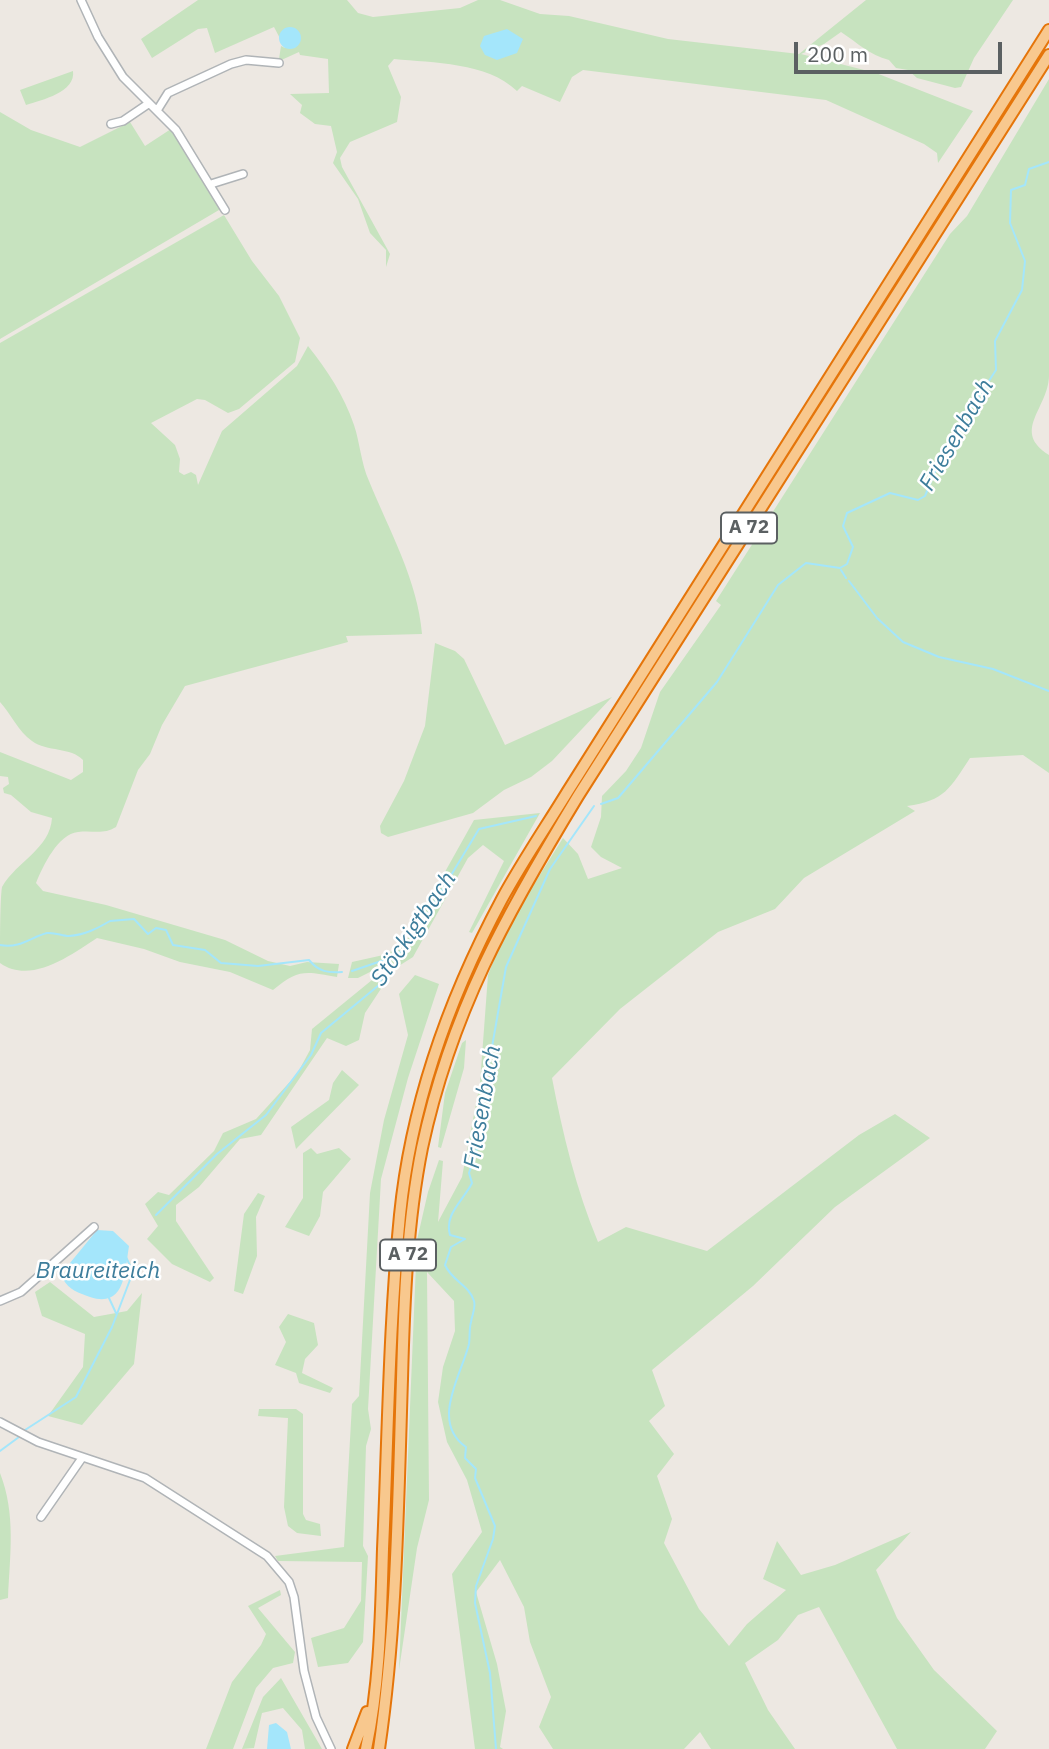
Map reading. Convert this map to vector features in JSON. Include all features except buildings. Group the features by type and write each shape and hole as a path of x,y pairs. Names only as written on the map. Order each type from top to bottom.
{"highway":[{"name":"A 72","path":"366,1749 380,1626 393,1308 400,1214 412,1145 444,1031 480,941 503,897 573,794 1049,30"},
{"name":"A 72","path":"586,773 1049,55"},
{"name":"A 72","path":"379,1749 392,1631 403,1328 411,1213 422,1148 436,1092 477,978 513,902 573,794"},
{"path":"353,1749 374,1692"}],"street":[{"path":"81,0 108,57 148,104 158,109 176,130 225,210"},
{"path":"158,109 169,93 231,64 246,60 279,63"},
{"path":"111,124 123,121 148,104"},
{"path":"211,184 243,174"},
{"path":"0,1301 21,1292 94,1227"},
{"path":"0,1422 38,1442 145,1478 242,1537 280,1569 294,1597 304,1671 316,1717 331,1749"},
{"path":"41,1517 82,1458"}],"green space":[{"path":"198,0 347,0 358,13 373,17 460,8 478,0 500,0 540,14 569,16 668,39 799,54 866,0 1013,0 974,58 961,87 955,88 917,78 908,70 896,68 889,60 870,52 841,32 824,44 801,54 876,73 973,111 938,163 937,153 924,144 826,100 583,70 572,77 560,102 522,86 517,91 505,81 475,69 394,59 388,66 401,97 397,122 350,142 340,158 342,167 390,254 386,267 386,250 370,233 358,199 333,163 337,152 331,126 315,124 300,113 302,105 290,94 329,93 328,59 300,55 299,52 277,62 257,59 279,59 281,46 285,48 274,27 215,53 207,28 198,29 152,58 141,39"},
{"path":"73,71 64,90 26,105 20,90"},
{"path":"1049,79 1049,376 1032,428 1038,446 1049,455 1049,773 1023,755 970,758 951,785 938,797 907,806 915,811 804,878 775,909 718,932 620,1009 552,1078 571,1162 598,1242 626,1227 707,1251 859,1135 895,1114 930,1138 835,1207 753,1286 652,1370 665,1406 649,1421 674,1454 657,1476 672,1519 664,1543 699,1609 729,1646 747,1624 786,1590 763,1579 777,1541 801,1575 835,1565 911,1532 876,1570 897,1618 934,1670 997,1731 985,1749 897,1749 819,1607 798,1615 778,1640 745,1663 768,1710 795,1749 711,1749 700,1732 684,1749 553,1749 539,1727 551,1697 530,1642 524,1607 500,1560 476,1592 497,1664 506,1711 500,1747 503,1749 475,1749 452,1574 482,1532 467,1480 447,1442 438,1402 443,1367 455,1331 454,1301 427,1272 429,1500 417,1548 399,1670 417,1240 428,1192 439,1160 443,1161 438,1222 462,1177 480,1083 488,975 506,929 563,838 578,854 588,879 622,868 601,857 591,847 601,817 602,796 626,771 641,748 660,692 721,605 716,601 950,234 967,216"},
{"path":"0,112 31,130 80,147 130,122 145,146 171,129 219,210 0,339"},
{"path":"224,215 252,261 279,296 300,338 295,362 239,409 228,413 205,400 197,399 151,423 175,445 180,459 179,472 196,475 198,485 222,431 297,366 308,346 334,383 350,414 366,474 409,575 422,634 346,636 348,642 185,686 162,725 150,754 138,770 116,827 102,832 78,832 64,838 52,852 36,883 43,891 106,905 225,940 268,961 290,966 307,962 339,964 337,977 302,973 289,978 273,990 230,972 180,962 144,949 97,938 50,965 25,971 12,969 0,963 2,887 39,847 50,829 52,818 31,812 11,795 4,793 3,788 9,784 8,777 0,776 0,752 71,780 83,772 83,760 72,753 32,741 0,702 0,343"},
{"path":"435,643 455,651 464,659 505,745 612,697 552,761 531,777 504,790 473,813 388,837 381,833 380,826 404,781 425,726"},
{"path":"540,813 472,933 469,932 504,861 483,845 468,858 413,957 394,969 365,1013 359,1040 346,1046 327,1038 261,1135 240,1139 199,1187 176,1205 176,1221 214,1278 210,1282 172,1264 147,1239 158,1226 145,1204 158,1192 169,1195 214,1151 223,1133 256,1119 297,1074 310,1050 312,1029 383,971 384,965 358,978 348,978 352,962 388,954 408,938 474,820"},
{"path":"415,975 439,984 408,1078 381,1179 368,1409 371,1429 366,1446 363,1546 368,1556 363,1642 348,1663 318,1667 311,1638 344,1628 361,1601 362,1562 278,1561 275,1556 344,1547 352,1404 359,1396 370,1193 384,1120 408,1035 399,994"},
{"path":"466,1040 464,1068 441,1148 438,1147 445,1093 462,1043"},
{"path":"342,1070 359,1085 296,1149 291,1127 329,1100 333,1083"},
{"path":"311,1148 317,1154 339,1148 351,1159 323,1192 320,1216 309,1236 285,1227 303,1198 303,1153"},
{"path":"258,1193 265,1196 256,1217 257,1256 243,1294 234,1291 244,1214"},
{"path":"50,1282 94,1317 127,1311 142,1293 134,1364 82,1425 48,1416 83,1367 85,1334 42,1316 35,1292"},
{"path":"288,1314 314,1323 318,1345 305,1359 302,1373 333,1388 330,1393 299,1383 296,1373 275,1365 286,1342 279,1327"},
{"path":"259,1409 296,1409 303,1414 303,1514 306,1520 320,1524 321,1536 297,1533 288,1526 284,1507 288,1418 258,1416"},
{"path":"0,1473 8,1504 11,1534 8,1598 0,1600"},
{"path":"280,1590 281,1595 258,1608 295,1652 293,1663 273,1668 256,1688 233,1749 206,1749 232,1682 261,1645 266,1634 248,1606"},
{"path":"281,1678 322,1749 305,1749 302,1730 283,1708 262,1713 254,1748 242,1749 263,1697"}],"water":[{"path":"290,27 298,30 301,38 298,46 290,49 282,46 279,38 282,30"},
{"path":"507,29 523,39 517,53 497,60 485,55 480,46 484,36"},
{"name":"Braureiteich","path":"97,1230 113,1231 129,1246 122,1285 111,1297 102,1299 75,1291 63,1279 70,1263"},
{"path":"276,1723 287,1732 291,1749 267,1749 269,1725"}],"waterway":[{"name":"Friesenbach","path":"601,804 618,798 717,682 778,585 806,563 840,568 847,564 853,547 843,526 847,513 890,493 918,500 925,496 944,450 996,370 995,341 1022,290 1025,261 1010,223 1011,190 1025,185 1029,169 1049,162"},
{"path":"841,570 846,578"},
{"path":"849,581 877,618 903,642 939,657 993,669 1049,691"},
{"name":"Friesenbach","path":"496,1749 490,1673 475,1603 476,1586 495,1526 475,1478 476,1469 465,1458 466,1447 455,1437 450,1425 449,1412 455,1384 469,1344 475,1306 469,1291 445,1265 451,1247 465,1239 450,1235 449,1227 452,1214 472,1183 469,1173 480,1139 485,1087 506,967 550,869 594,806"},
{"name":"Stöckigtbach","path":"156,1215 217,1154 266,1115 311,1055 321,1033 379,985 391,958 403,950 419,928 479,829 536,816"},
{"path":"0,945 19,944 47,933 75,935 91,931 110,921 134,919 148,934 156,928 166,930 173,945 205,950 221,963 258,966 309,960 324,971 342,972"},
{"path":"352,971 390,958"},
{"name":"Stöckigtbach","path":"25,1430 76,1397 112,1327 133,1272 126,1257"},
{"path":"109,1298 116,1313"},
{"name":"Stöckigtbach","path":"0,1451 19,1437"}]}
